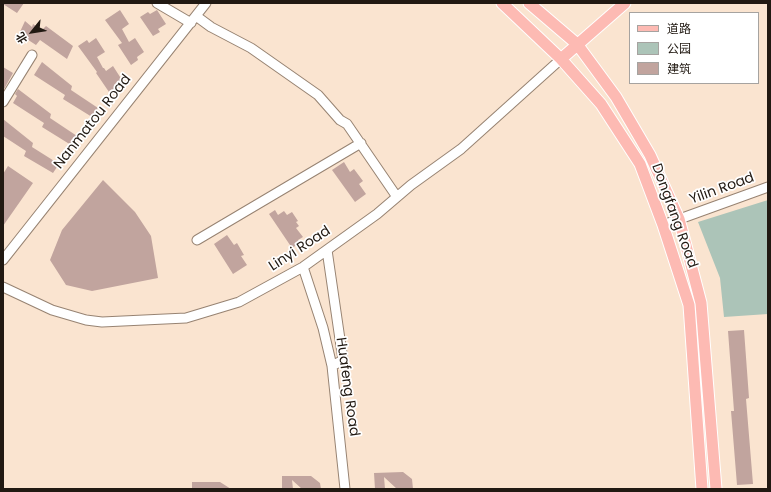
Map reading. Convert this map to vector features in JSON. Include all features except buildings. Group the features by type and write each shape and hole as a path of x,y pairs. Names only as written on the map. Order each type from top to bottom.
{"main road":[{"name":"Dongfang Road","path":"502,3 561,59 601,104 640,164 663,225 689,305 702,489"},
{"name":"Dongfang Road","path":"530,3 577,44 616,97 650,156 679,219 701,303 716,489"},
{"path":"561,59 625,3"}],"street":[{"path":"157,3 211,27 251,48 318,95 340,120 347,124 397,197"},
{"name":"Nanmatou Road","path":"3,260 206,3"},
{"path":"3,102 32,55"},
{"name":"Linyi Road","path":"3,287 52,310 86,320 102,322 186,318 239,302 303,267 377,214 460,149 561,59"},
{"path":"197,240 361,143"},
{"name":"Yilin Road","path":"663,225 768,187"},
{"path":"327,250 344,360 332,366"},
{"name":"Huafeng Road","path":"303,267 323,328 332,366 345,489"}],"green space":[{"path":"768,200 768,314 724,317 720,278 698,222"}]}
